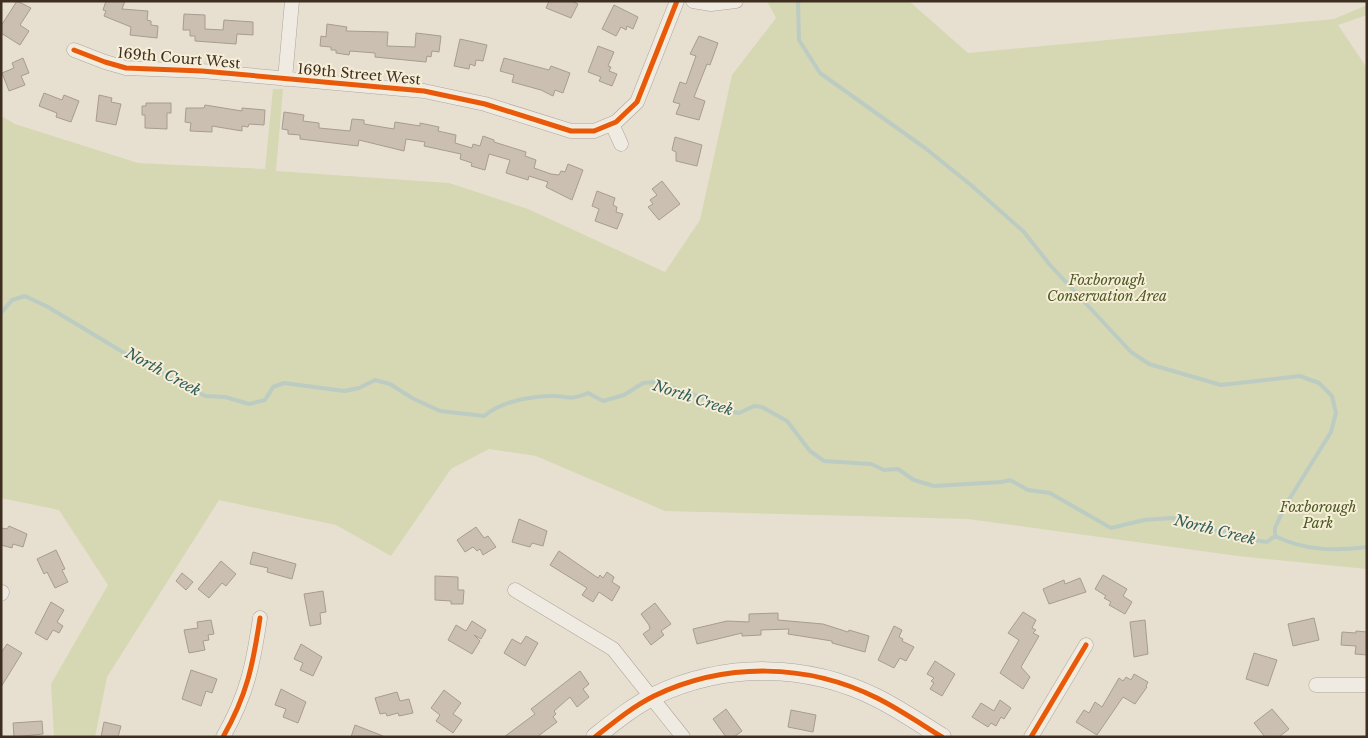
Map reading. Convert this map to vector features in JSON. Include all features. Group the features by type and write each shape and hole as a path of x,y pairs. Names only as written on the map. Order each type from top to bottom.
{"street":[{"path":"285,78 292,1"},
{"name":"169th Street West","path":"285,78 424,91 452,96 571,132 594,132 612,124 629,111 644,89 677,1"},
{"path":"693,1 711,4 736,1"},
{"name":"169th Court West","path":"74,50 126,68 202,70 285,78"},
{"path":"612,124 621,144"},
{"path":"516,590 613,649 683,737"},
{"path":"224,737 247,688 260,618"},
{"path":"1032,737 1086,645"},
{"path":"595,737 622,715 652,697 678,686 738,672 790,671 826,678 877,698 942,737"},
{"path":"1316,685 1367,685"}],"green space":[{"name":"Foxborough Conservation Area","path":"767,1 909,1 968,53 1334,19 1367,5 1367,15 1338,25 1367,68 1367,569 1238,556 968,519 665,511 536,456 489,449 451,469 391,556 336,525 219,500 107,677 95,737 54,737 51,684 108,585 59,510 1,498 1,116 15,124 138,163 265,169 273,89 283,89 276,171 449,183 528,209 665,272 700,220 732,75 776,18"}],"building":[{"path":"17,1 31,8 20,25 29,31 20,45 1,33 1,26"},
{"path":"106,1 125,1 122,9 148,11 147,20 151,21 151,25 158,26 157,38 130,35 131,27 104,16 106,11 103,10"},
{"path":"549,1 571,1 578,4 571,18 546,8"},
{"path":"614,5 638,17 633,29 627,26 626,30 621,27 616,36 602,29"},
{"path":"184,14 205,15 205,29 223,30 224,20 253,22 253,35 237,34 236,44 195,41 195,36 190,36 190,30 183,30"},
{"path":"327,24 347,27 346,31 388,32 387,46 415,47 416,33 441,36 439,52 432,51 431,57 427,56 426,62 375,57 375,53 350,51 349,55 336,53 336,50 331,50 331,47 320,46 321,36 326,37"},
{"path":"699,36 718,43 710,65 707,64 694,97 705,101 699,120 676,114 680,104 673,102 680,82 686,84 696,56 690,54"},
{"path":"460,39 487,45 483,61 476,60 475,66 470,64 469,69 454,66"},
{"path":"598,46 614,52 608,66 611,67 609,71 617,74 612,86 599,81 601,77 588,72"},
{"path":"23,58 29,73 21,76 25,85 9,91 2,73 14,68 12,63"},
{"path":"504,58 549,70 551,66 570,73 563,93 555,90 553,96 541,90 512,82 514,75 500,71"},
{"path":"44,93 62,100 64,95 79,101 71,122 56,117 57,113 39,106"},
{"path":"99,95 112,98 111,102 121,104 116,125 96,121"},
{"path":"146,103 171,103 171,113 167,113 167,129 145,128 145,115 142,115 142,106 146,106"},
{"path":"205,105 242,111 242,108 265,110 264,125 249,124 248,127 242,126 242,131 212,126 212,132 190,131 191,123 185,122 186,108 204,108"},
{"path":"284,112 304,115 303,121 319,123 319,128 350,131 352,119 364,120 364,124 394,129 395,122 420,126 420,123 439,127 438,131 456,135 455,143 472,148 473,144 480,146 483,136 494,140 494,142 526,152 525,156 536,160 534,168 551,174 559,175 561,171 565,172 568,164 583,170 572,200 546,187 548,182 529,176 528,180 506,173 510,160 489,154 485,170 471,166 472,163 460,159 461,154 424,146 425,142 406,139 404,151 359,140 358,146 300,139 300,135 288,134 288,130 282,129"},
{"path":"675,137 702,145 697,166 676,161 676,152 672,150"},
{"path":"662,181 680,204 659,220 648,207 653,204 650,200 657,195 652,189"},
{"path":"597,191 615,198 613,205 617,207 616,212 623,214 617,229 595,221 599,209 592,206"},
{"path":"519,519 547,531 543,546 532,543 530,547 512,542"},
{"path":"9,526 27,534 23,547 13,544 12,548 1,545 1,528 7,529"},
{"path":"476,527 484,538 488,536 496,547 483,555 480,549 477,551 473,547 465,552 457,540"},
{"path":"56,550 65,569 62,570 68,582 55,588 47,572 44,574 37,559"},
{"path":"559,551 598,578 600,575 603,578 607,572 614,577 612,582 620,587 612,601 599,592 593,602 582,595 587,588 550,565"},
{"path":"253,552 296,564 292,579 267,572 268,568 250,564"},
{"path":"221,561 236,574 226,586 222,583 209,598 198,589"},
{"path":"182,573 193,582 186,590 176,581"},
{"path":"1103,575 1127,589 1123,596 1132,602 1125,614 1109,605 1111,602 1104,598 1106,596 1095,589"},
{"path":"435,576 458,577 458,590 464,590 463,604 451,604 451,601 435,600"},
{"path":"1080,578 1086,592 1049,604 1043,589 1064,580 1065,584"},
{"path":"323,591 326,612 320,613 321,624 310,626 304,594"},
{"path":"51,602 64,610 57,622 63,626 59,633 53,630 47,640 35,633"},
{"path":"655,603 671,624 661,631 664,635 651,645 643,634 650,629 649,625 641,614"},
{"path":"1023,612 1036,620 1032,628 1036,630 1033,633 1039,636 1021,667 1030,677 1023,689 1000,673 1019,640 1008,633"},
{"path":"778,613 778,620 823,624 869,636 865,652 832,643 832,641 788,634 789,629 761,630 761,635 742,636 742,633 697,644 693,629 727,621 749,622 749,614"},
{"path":"1314,618 1319,640 1293,646 1288,624"},
{"path":"211,620 214,634 208,635 209,640 203,641 205,650 189,653 184,630 198,628 197,622"},
{"path":"1145,620 1148,654 1134,657 1130,622"},
{"path":"472,621 486,630 481,639 474,635 480,641 472,654 448,640 456,625 466,631"},
{"path":"894,626 902,630 899,637 903,639 902,641 914,647 906,661 900,658 894,668 878,660"},
{"path":"1356,631 1367,632 1367,655 1355,654 1356,646 1341,645 1342,632 1356,633"},
{"path":"526,636 538,643 525,666 504,653 512,639 521,644"},
{"path":"7,644 22,653 1,687 1,653"},
{"path":"301,644 322,657 313,676 300,670 303,663 294,659"},
{"path":"1254,653 1277,660 1268,686 1246,679"},
{"path":"935,661 955,674 942,696 930,689 934,683 931,681 934,678 927,674"},
{"path":"191,670 217,679 212,693 206,691 201,706 182,699"},
{"path":"580,671 589,684 583,689 589,697 577,707 570,697 554,711 556,714 553,717 557,722 537,737 504,737 535,714 531,709"},
{"path":"1134,674 1148,682 1147,687 1135,704 1123,697 1097,735 1076,722 1084,710 1089,713 1095,702 1102,707 1119,678 1123,681 1126,677 1131,680"},
{"path":"281,689 306,702 298,723 283,717 286,709 275,705"},
{"path":"444,690 461,703 453,714 462,720 453,733 436,721 440,715 431,708"},
{"path":"397,692 400,701 409,699 413,713 399,716 398,713 387,716 386,713 380,714 375,698"},
{"path":"1000,700 1011,708 1004,719 1001,717 996,726 991,723 988,727 972,717 981,703 994,711"},
{"path":"726,709 742,731 734,737 726,737 713,719"},
{"path":"1272,709 1289,729 1279,737 1265,737 1254,723"},
{"path":"791,710 816,715 813,732 788,727"},
{"path":"42,721 43,734 14,737 13,723"},
{"path":"104,722 121,726 118,737 101,737"},
{"path":"355,725 383,736 383,737 351,737"}],"waterway":[{"path":"798,1 799,40 820,73 925,148 971,185 1024,232 1050,265 1131,352 1149,364 1221,385 1300,376 1319,383 1332,396 1336,413 1331,432 1285,506 1275,528 1275,536"},
{"name":"North Creek","path":"1,313 12,300 25,296 48,307 131,357 205,396 225,397 249,404 265,400 273,387 284,383 344,391 359,388 375,380 390,384 412,398 440,411 484,416 506,403 532,397 556,396 571,398 588,393 603,401 624,395 643,383 656,382 712,401 729,411 739,413 754,406 762,407 787,421 810,451 824,461 871,464 884,470 898,469 914,480 934,486 1010,480 1028,490 1050,493 1111,528 1144,520 1172,518 1209,530 1233,532 1246,539 1267,542 1275,536"},
{"name":"North Creek","path":"1275,536 1298,545 1320,549 1367,547"}],"cycle path":[{"path":"74,50 126,68 202,71 424,91 485,104 571,131 594,131 616,122 637,102 677,1"},
{"path":"223,737 238,707 248,679 260,618"},
{"path":"1031,737 1086,645"},
{"path":"595,737 638,705 681,685 737,672 766,671 823,678 850,686 885,702 942,737"}],"park label":[{"name":"Foxborough Park","path":"1318,516"}]}
